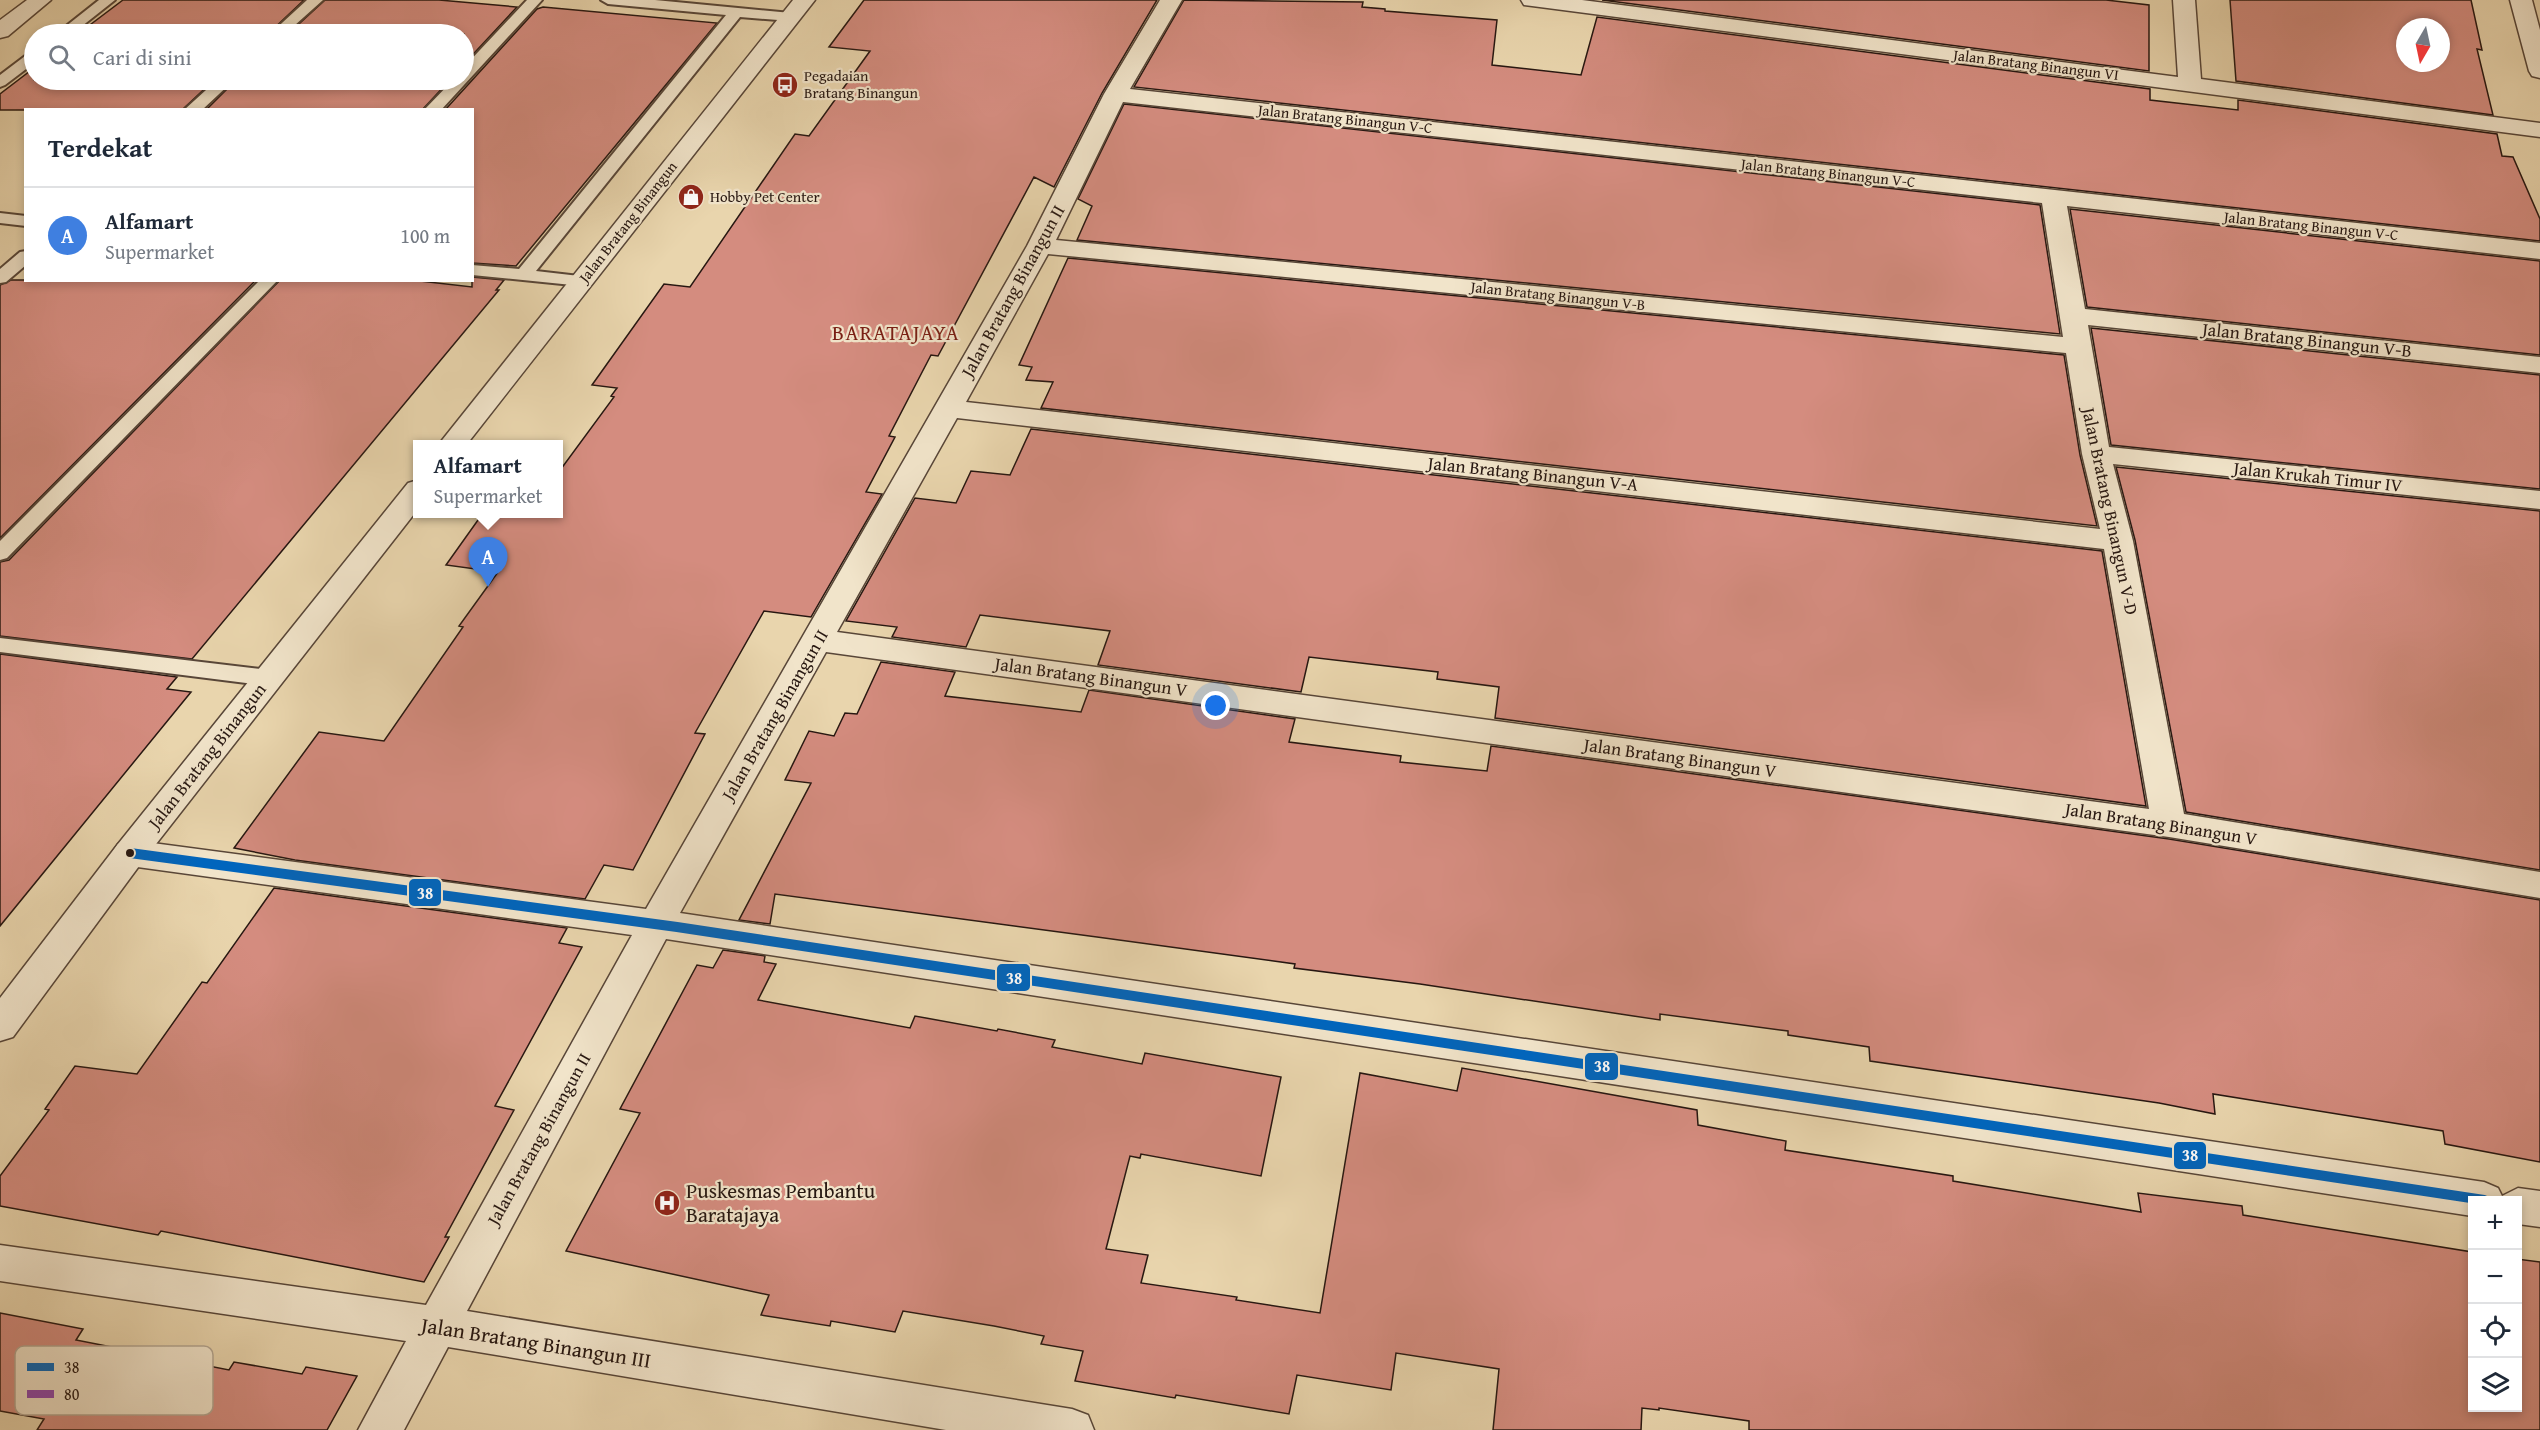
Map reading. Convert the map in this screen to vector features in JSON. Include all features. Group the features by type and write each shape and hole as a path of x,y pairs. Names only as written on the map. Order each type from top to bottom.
{"street":[{"path":"0,31 40,0"},
{"name":"Jalan Bratang Binangun II","path":"380,1430 656,924 1040,246 1115,94 1171,0"},
{"name":"Jalan Bratang Binangun VI","path":"1532,0 2540,130"},
{"path":"2184,0 2190,84"},
{"path":"2521,0 2540,70"},
{"name":"Jalan Bratang Binangun","path":"456,440 798,8"},
{"name":"Jalan Bratang Binangun V-C","path":"1115,94 2540,251"},
{"name":"Jalan Bratang Binangun V-D","path":"2053,197 2096,454 2118,541 2169,824"},
{"name":"Jalan Bratang Binangun V-B","path":"1040,246 2077,346"},
{"name":"Jalan Bratang Binangun V-B","path":"2074,316 2540,365"},
{"name":"Jalan Bratang Binangun V-A","path":"947,408 2118,541"},
{"name":"Jalan Krukah Timur IV","path":"2096,454 2540,500"},
{"name":"Jalan Bratang Binangun","path":"0,1026 130,853 413,494"},
{"name":"Jalan Bratang Binangun V","path":"818,640 2169,824 2540,885"},
{"path":"130,853 656,924 2468,1198"},
{"path":"2522,1207 2540,1209"},
{"name":"Jalan Bratang Binangun III","path":"0,1263 436,1326 1072,1430"}],"lane":[{"path":"76,24 108,0"},
{"path":"288,24 316,0"},
{"path":"474,65 536,0"},
{"path":"608,0 736,12 798,8"},
{"path":"523,276 736,12"},
{"path":"0,82 24,64"},
{"path":"194,108 215,90"},
{"path":"434,108 451,90"},
{"path":"0,218 24,221"},
{"path":"0,278 24,258"},
{"path":"474,270 582,281"},
{"path":"0,553 268,282"},
{"path":"0,645 268,678"}],"building":[{"path":"123,0 304,0 279,24 91,24"},
{"path":"325,0 439,0 517,7 474,53 474,24 299,24"},
{"path":"864,0 1157,0 1102,93 1054,187 1034,177 938,356 931,355 889,436 895,437 866,492 882,494 811,617 764,611 695,733 705,734 633,870 604,865 585,899 295,860 234,848 319,732 384,741 463,627 459,626 498,572 446,565 479,518 563,518 563,466 614,397 611,396 617,388 592,385 664,284 690,287 795,134 809,136 870,51 829,47"},
{"path":"1184,0 1363,2 1362,7 1385,9 1385,11 1497,20 1492,65 1581,75 1597,17 2150,89 2150,100 2238,110 2238,100 2497,134 2502,156 2513,157 2540,219 2540,241 1134,87"},
{"path":"1602,0 2106,0 2149,5 2149,71"},
{"path":"2230,0 2471,0 2482,50 2477,49 2493,115 2236,81"},
{"path":"543,7 717,23 516,266 474,263 474,108 447,108 463,90 474,90 474,78 537,9"},
{"path":"24,76 24,90 203,90 184,108 0,110 0,94"},
{"path":"226,90 441,90 424,108 208,108"},
{"path":"1124,104 2040,205 2060,334 1077,240 1092,206 1078,199"},
{"path":"2070,209 2540,261 2540,355 2087,307"},
{"path":"1068,258 2064,355 2080,455 2097,526 1041,408 1053,382 1026,380 1032,367 1019,365"},
{"path":"474,277 504,280 496,290 499,290 192,659 0,636 0,562 9,560 278,282 428,282 472,287"},
{"path":"11,280 24,280 24,282 254,282 0,538 0,285"},
{"path":"2091,328 2540,375 2540,489 2111,445"},
{"path":"1031,429 2102,551 2146,806 1495,718 1499,687 1437,679 1438,672 1309,657 1301,692 1098,665 1110,631 980,615 966,647 892,637 897,627 846,621 915,498 956,503 971,471 1010,475"},
{"path":"2116,467 2540,511 2540,870 2186,812 2135,540"},
{"path":"0,654 177,677 167,689 191,692 0,926"},
{"path":"881,662 955,672 945,696 1081,712 1089,690 1295,719 1289,742 1401,756 1400,762 1487,771 1491,746 2169,839 2540,900 2540,1162 2445,1144 2443,1131 2213,1094 2215,1114 2159,1103 1870,1061 1869,1047 1788,1035 1788,1031 1660,1014 1660,1020 1420,984 1294,968 1295,964 1097,937 775,894 770,924 739,920 811,783 785,780 809,731 834,736 845,713 857,714"},
{"path":"274,888 567,928 559,943 582,947 495,1106 514,1110 445,1237 449,1237 424,1282 161,1231 158,1235 0,1206 0,1176 49,1110 45,1109 75,1066 137,1074 202,982 207,983"},
{"path":"723,950 765,956 764,962 776,964 758,1000 910,1028 915,1016 997,1031 998,1029 1055,1040 1052,1047 1142,1064 1145,1053 1281,1077 1261,1176 1141,1154 1140,1158 1130,1156 1106,1249 1148,1255 1141,1283 1237,1297 1236,1300 1320,1313 1360,1073 1457,1091 1462,1068 1697,1110 1698,1125 1786,1141 1785,1150 1953,1176 1953,1181 2141,1212 2138,1193 2242,1206 2243,1215 2468,1251 2468,1412 2522,1412 2522,1260 2540,1262 2540,1430 1749,1430 1749,1421 1659,1408 1659,1410 1642,1408 1641,1430 1493,1430 1499,1369 1396,1353 1391,1390 1297,1375 1289,1414 1075,1381 1083,1351 1041,1344 1044,1336 994,1326 903,1311 895,1332 831,1321 830,1326 761,1315 769,1295 566,1251 640,1113 620,1109 697,965 713,968"},
{"path":"0,1313 83,1329 76,1340 107,1346 15,1346 15,1414 0,1411"},
{"path":"234,1362 302,1374 306,1367 357,1376 327,1430 37,1430 44,1419 22,1415 213,1415 213,1367 229,1370"}],"transit line":[{"name":"38","path":"130,853 677,927 2468,1198"}],"place":[{"name":"Pegadaian Bratang Binangun","path":"785,85"},
{"name":"Hobby Pet Center","path":"691,197"},
{"name":"Alfamart","path":"488,587"},
{"name":"Puskesmas Pembantu Baratajaya","path":"667,1203"}],"district":[{"name":"BARATAJAYA","path":"896,333"}]}
